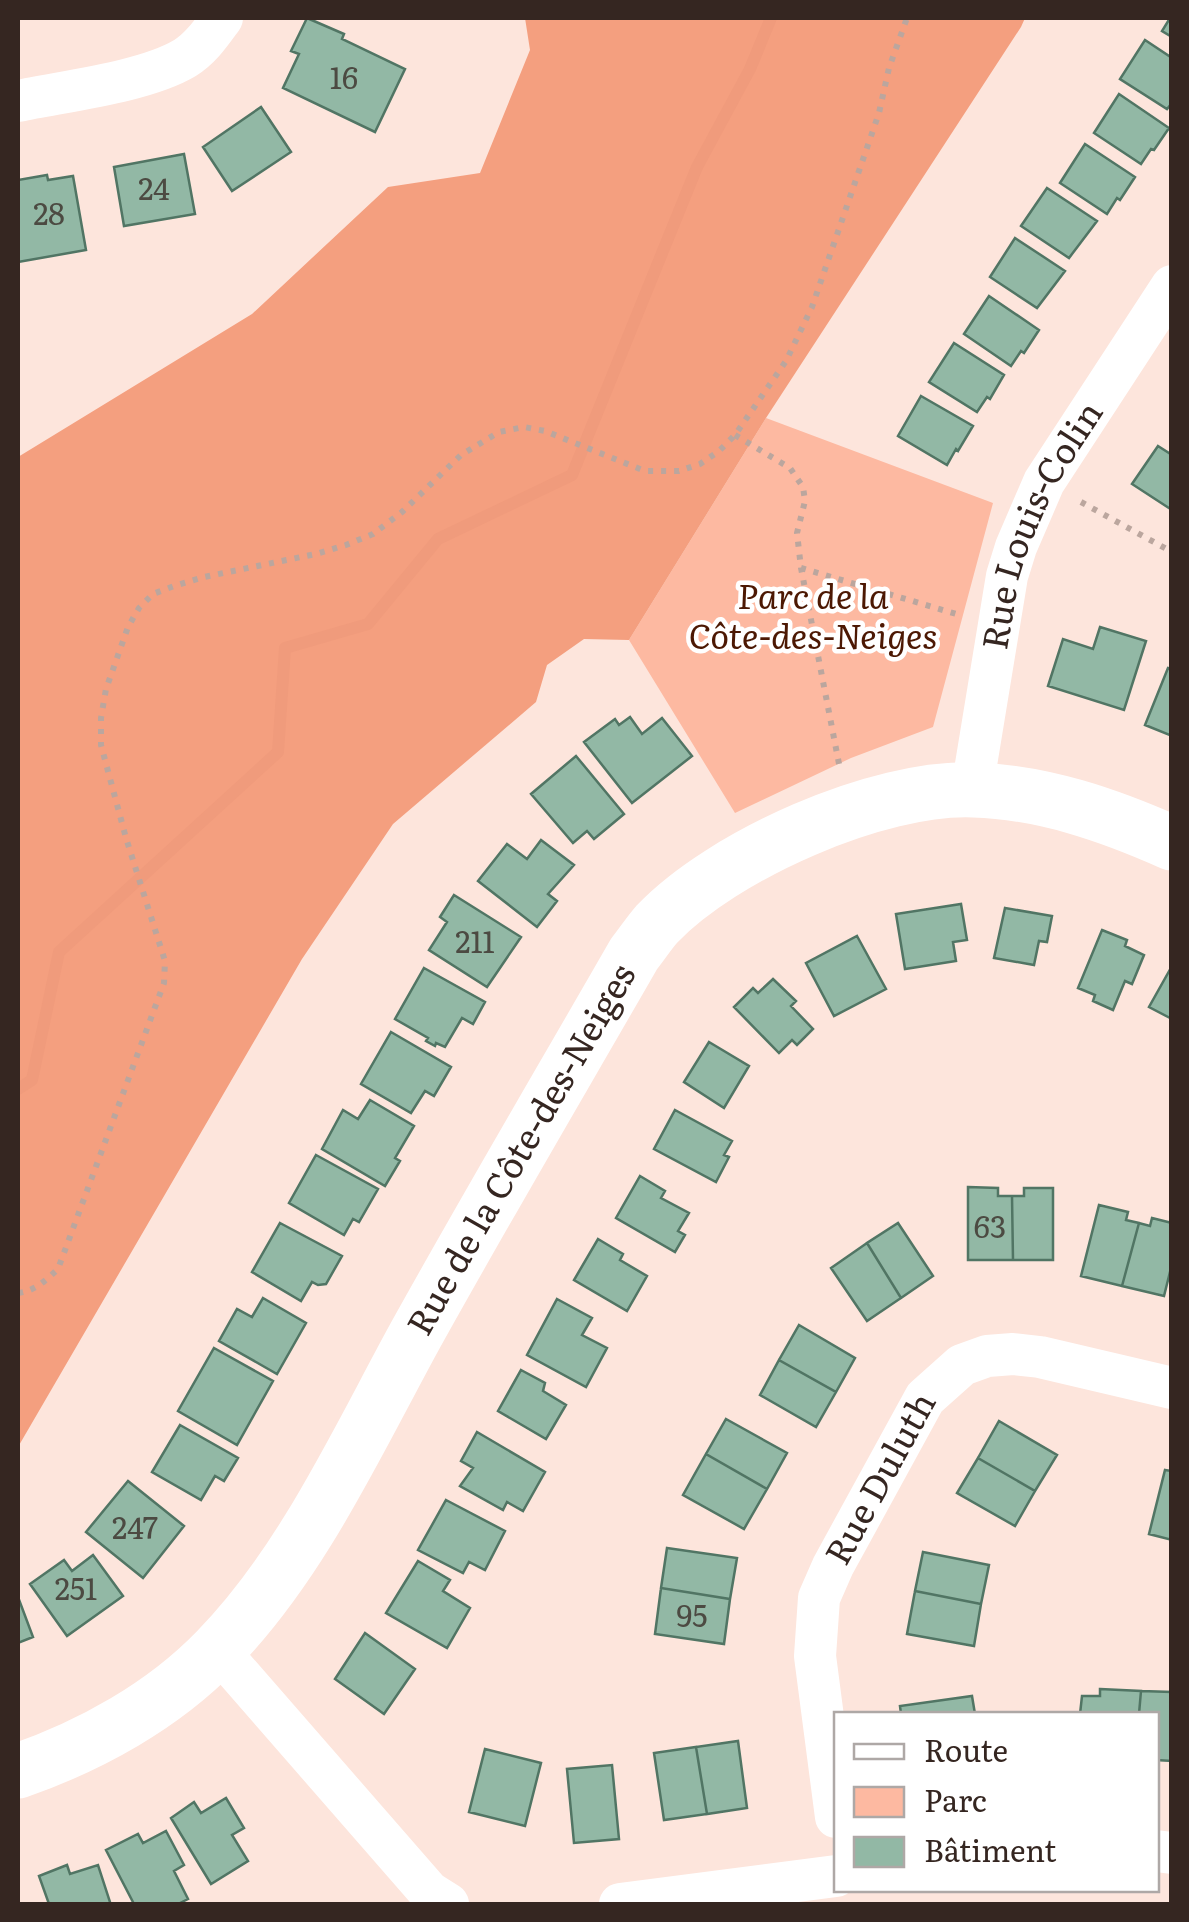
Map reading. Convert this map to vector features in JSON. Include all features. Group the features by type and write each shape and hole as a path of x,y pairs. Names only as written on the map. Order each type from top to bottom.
{"street":[{"path":"18,101 154,71 186,58 207,40 222,18"},
{"name":"Rue Louis-Colin","path":"972,789 1007,576 1016,547 1044,482 1172,286"},
{"name":"Rue de la Côte-des-Neiges","path":"18,1771 121,1724 178,1686 218,1650 266,1591 304,1538 447,1278 634,954 657,924 684,901 760,851 846,812 895,799 972,789 1075,806 1172,843"},
{"name":"Rue Duluth","path":"834,1802 815,1656 819,1598 925,1398 962,1365 987,1356 1013,1354 1172,1388"},
{"path":"218,1650 429,1892 448,1904"},
{"path":"620,1904 834,1876"}],"path":[{"path":"18,1293 42,1284 58,1269 164,984 165,960 100,745 106,689 128,627 139,608 153,594 204,577 316,554 373,534 462,456 499,432 524,427 545,431 645,471 679,471 700,464 719,451 735,435 786,361 812,307 907,18"},
{"path":"735,435 790,468 802,487 805,501 797,533 801,568 840,772"},
{"path":"1044,482 1172,552"},
{"path":"801,568 998,627"}],"green space":[{"name":"Parc de la Côte-des-Neiges","path":"766,418 993,503 933,727 851,758 735,813 629,640"}],"shaded area":[{"path":"525,18 1025,18 766,418 629,640 584,639 547,665 536,702 393,824 302,959 18,1447 18,457 252,314 388,187 480,173 530,50"}],"building":[{"path":"307,18 405,69 375,132 283,88 299,54 291,51"},
{"path":"1172,18 1172,37 1162,31"},
{"path":"1145,40 1172,58 1172,103 1167,109 1120,79"},
{"path":"1119,94 1169,128 1141,164 1094,133"},
{"path":"261,107 291,152 232,191 203,147"},
{"path":"1085,144 1135,177 1107,214 1060,183"},
{"path":"184,154 195,214 124,226 114,167"},
{"path":"47,175 48,180 73,176 86,250 18,262 18,180"},
{"path":"1047,188 1097,221 1069,258 1021,226"},
{"path":"1015,238 1065,271 1037,308 990,277"},
{"path":"989,296 1039,330 1011,366 964,334"},
{"path":"954,343 1004,375 977,412 929,382"},
{"path":"921,396 973,426 947,465 898,436"},
{"path":"1158,446 1172,455 1172,510 1132,484"},
{"path":"1100,627 1146,641 1124,710 1048,686 1063,639 1093,649"},
{"path":"1168,668 1172,669 1172,736 1145,725"},
{"path":"630,717 642,734 662,718 692,756 632,803 584,742 615,719 619,725"},
{"path":"576,756 624,814 594,839 587,831 573,843 531,794"},
{"path":"541,840 574,865 548,894 557,901 537,927 478,881 507,844 527,859"},
{"path":"454,895 521,937 487,987 429,950 447,922 440,917"},
{"path":"961,904 967,940 953,942 956,961 905,969 896,914"},
{"path":"1005,908 1052,916 1047,942 1039,941 1034,965 994,958"},
{"path":"1102,930 1127,940 1125,946 1144,955 1132,984 1125,981 1113,1010 1093,1001 1095,995 1078,988"},
{"path":"857,936 886,989 834,1016 806,963"},
{"path":"1172,966 1172,1019 1149,1007"},
{"path":"424,968 485,1002 473,1024 462,1018 445,1047 426,1041 428,1038 395,1019"},
{"path":"773,979 796,1001 791,1006 813,1029 797,1045 792,1040 779,1053 734,1007 753,988 758,993"},
{"path":"391,1032 451,1067 434,1096 425,1091 411,1113 361,1084"},
{"path":"709,1042 749,1066 724,1108 684,1082"},
{"path":"370,1100 414,1126 395,1158 400,1161 385,1186 322,1149 343,1110 358,1119"},
{"path":"675,1110 732,1141 724,1155 729,1157 716,1182 654,1149"},
{"path":"316,1155 378,1189 359,1222 353,1219 344,1235 289,1203"},
{"path":"640,1176 665,1191 661,1198 689,1213 678,1231 685,1235 675,1252 616,1218"},
{"path":"968,1187 998,1188 998,1196 1012,1196 1013,1260 968,1260"},
{"path":"1024,1188 1053,1188 1053,1260 1013,1260 1012,1196 1024,1196"},
{"path":"1099,1205 1128,1212 1126,1220 1139,1223 1122,1286 1081,1276"},
{"path":"1152,1218 1172,1223 1172,1264 1164,1296 1122,1286 1139,1223 1150,1226"},
{"path":"280,1223 342,1256 326,1284 312,1282 301,1301 252,1272"},
{"path":"898,1223 933,1276 901,1298 867,1243"},
{"path":"598,1239 623,1254 620,1260 647,1276 627,1311 574,1280"},
{"path":"867,1243 901,1298 867,1321 831,1268"},
{"path":"263,1298 306,1323 277,1374 219,1341 237,1309 252,1317"},
{"path":"557,1299 592,1318 582,1335 607,1348 586,1387 527,1355"},
{"path":"799,1325 855,1358 836,1392 779,1360"},
{"path":"214,1348 273,1381 237,1445 178,1411"},
{"path":"779,1360 836,1392 816,1427 760,1395"},
{"path":"521,1370 545,1383 543,1391 566,1405 546,1439 498,1411"},
{"path":"726,1419 787,1453 767,1489 706,1454"},
{"path":"999,1421 1057,1455 1035,1491 978,1458"},
{"path":"180,1425 238,1458 224,1481 215,1476 201,1500 152,1472"},
{"path":"477,1432 545,1472 523,1511 507,1502 503,1510 460,1486 473,1468 461,1461"},
{"path":"706,1454 767,1489 744,1529 683,1495"},
{"path":"978,1458 1035,1491 1015,1526 957,1493"},
{"path":"1165,1470 1172,1471 1172,1540 1149,1534"},
{"path":"128,1481 184,1526 143,1578 86,1532"},
{"path":"446,1500 505,1531 485,1570 469,1562 463,1573 418,1550"},
{"path":"667,1548 737,1558 730,1599 661,1588"},
{"path":"923,1552 989,1565 981,1604 915,1591"},
{"path":"93,1555 123,1596 67,1636 30,1584 64,1560 72,1571"},
{"path":"418,1561 450,1580 443,1591 470,1608 447,1648 386,1613"},
{"path":"661,1588 730,1599 724,1644 655,1634"},
{"path":"915,1591 981,1604 974,1646 907,1634"},
{"path":"18,1597 33,1637 18,1643"},
{"path":"365,1633 415,1669 384,1714 335,1679"},
{"path":"1100,1689 1141,1691 1139,1712 1080,1712 1082,1696 1100,1696"},
{"path":"1141,1691 1172,1692 1172,1761 1159,1760 1159,1712 1139,1712"},
{"path":"972,1696 975,1712 901,1712 900,1706"},
{"path":"738,1741 747,1808 707,1814 696,1747"},
{"path":"696,1747 707,1814 664,1820 654,1753"},
{"path":"485,1749 541,1763 525,1826 469,1812"},
{"path":"612,1765 619,1839 574,1843 567,1769"},
{"path":"226,1798 244,1828 232,1835 248,1861 211,1884 171,1818 194,1802 201,1813"},
{"path":"166,1831 184,1865 174,1871 188,1899 178,1904 134,1904 106,1850 138,1834 143,1843"},
{"path":"67,1865 70,1874 98,1865 110,1902 49,1904 39,1876"}],"waterway":[{"path":"18,1089 32,1080 59,952 278,752 285,648 368,624 438,539 572,475 697,167 750,69 771,18"}]}
